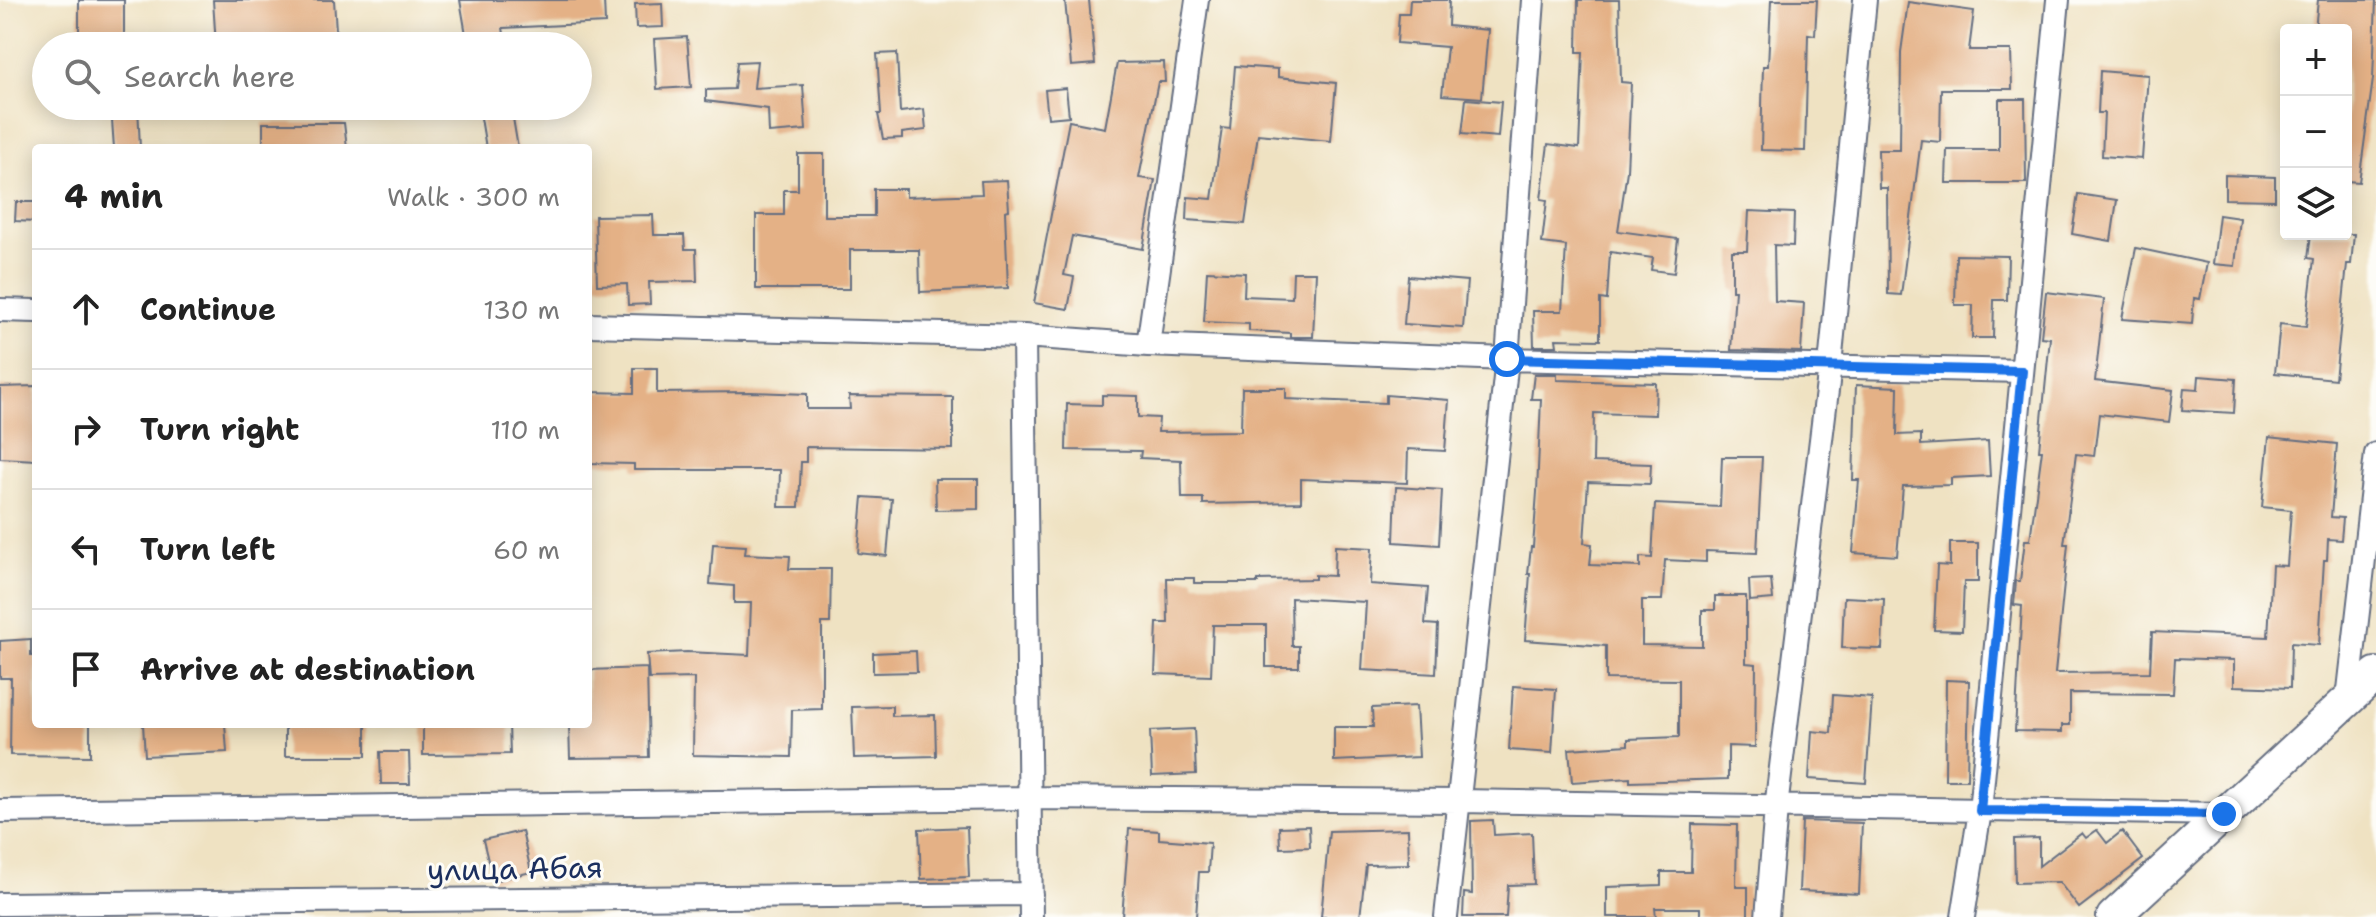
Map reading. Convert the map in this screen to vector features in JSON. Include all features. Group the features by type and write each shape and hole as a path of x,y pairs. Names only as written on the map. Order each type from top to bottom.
{"main road":[{"path":"2113,917 2376,674"}],"street":[{"path":"1148,345 1197,0"},
{"path":"1446,917 1507,359 1533,0"},
{"path":"1767,917 1776,808 1830,366 1865,0"},
{"path":"1963,917 1980,811 2058,0"},
{"path":"0,310 32,311"},
{"path":"592,325 1024,336 1148,345 1507,359 2022,371"},
{"path":"1024,336 1031,917"},
{"path":"2348,699 2376,454"},
{"path":"0,811 1028,798 1459,801 2224,814"},
{"name":"улица Абая","path":"0,904 1031,894"}],"building":[{"path":"79,0 124,0 124,32 79,32"},
{"path":"213,0 334,0 336,32 215,32"},
{"path":"460,0 604,0 605,23 503,28 504,32 466,32"},
{"path":"1065,0 1089,0 1095,64 1071,66"},
{"path":"1410,0 1449,0 1448,26 1488,30 1482,98 1442,95 1447,47 1397,43 1399,14 1409,14"},
{"path":"1578,0 1619,0 1621,82 1631,83 1627,171 1618,231 1678,239 1674,273 1651,270 1653,258 1610,252 1607,300 1600,299 1600,340 1556,339 1557,346 1534,346 1533,311 1562,311 1566,246 1542,243 1547,200 1541,199 1548,144 1579,148 1583,52 1577,52"},
{"path":"1771,0 1817,0 1815,35 1808,34 1805,151 1761,150 1763,66 1768,66"},
{"path":"2318,0 2376,0 2373,79 2359,182 2352,181 2352,24 2316,24"},
{"path":"1908,2 1974,11 1969,50 2011,50 2012,89 1941,89 1940,142 1921,140 1901,295 1888,294 1887,188 1879,188 1878,150 1900,150 1901,52"},
{"path":"662,3 663,27 636,28 635,4"},
{"path":"687,37 691,87 657,89 654,39"},
{"path":"897,53 900,112 924,109 926,130 902,133 902,138 883,139 878,114 881,114 877,54"},
{"path":"757,61 754,88 803,85 806,130 769,133 768,109 706,101 706,90 734,89 737,62"},
{"path":"1164,62 1165,82 1158,82 1139,178 1155,180 1143,249 1072,236 1064,275 1074,277 1068,309 1034,303 1069,121 1105,128 1117,63"},
{"path":"1235,66 1278,69 1278,77 1336,83 1331,141 1258,134 1245,224 1187,220 1188,197 1212,199 1222,128 1230,129"},
{"path":"2100,71 2148,75 2142,159 2102,156 2104,113 2098,113"},
{"path":"1066,88 1069,116 1048,118 1045,90"},
{"path":"1466,99 1501,102 1498,137 1462,134"},
{"path":"1999,99 2025,99 2026,183 1946,183 1947,150 1999,150"},
{"path":"112,120 139,120 140,144 114,144"},
{"path":"481,120 513,120 517,144 485,144"},
{"path":"263,123 344,123 347,144 263,144"},
{"path":"798,154 824,154 824,216 874,216 874,189 906,189 906,197 982,194 981,181 1007,180 1008,288 920,292 919,250 850,250 850,289 756,289 756,215 784,215 784,190 798,190"},
{"path":"2225,175 2275,177 2275,200 2225,199"},
{"path":"2078,194 2117,200 2111,241 2072,234"},
{"path":"16,202 32,202 32,222 15,221"},
{"path":"1749,211 1794,213 1793,246 1774,245 1775,301 1804,303 1801,352 1731,350 1735,290 1732,290 1732,251 1747,251"},
{"path":"653,215 654,235 684,235 685,249 696,249 697,281 649,282 650,304 628,305 627,284 597,285 595,216"},
{"path":"2219,215 2240,218 2235,266 2213,264"},
{"path":"2354,234 2351,264 2347,264 2335,379 2275,373 2280,324 2306,327 2314,259 2308,258 2310,240 2352,240"},
{"path":"2136,248 2207,263 2200,299 2194,298 2192,324 2122,319"},
{"path":"1956,255 2008,256 2007,300 1994,300 1993,338 1972,338 1973,305 1955,305"},
{"path":"1207,271 1245,273 1244,296 1292,298 1293,272 1316,272 1313,337 1249,331 1249,324 1204,322"},
{"path":"1408,276 1467,281 1463,328 1404,324"},
{"path":"2046,292 2104,299 2095,381 2173,390 2169,422 2099,414 2094,456 2076,454 2064,544 2068,544 2055,673 2150,672 2152,632 2268,637 2272,565 2287,566 2291,510 2262,507 2269,437 2337,444 2331,517 2343,518 2341,540 2328,539 2319,645 2291,643 2290,688 2234,686 2234,660 2175,658 2173,694 2070,693 2070,725 2062,725 2062,732 2015,731 2022,606 2014,605 2025,540 2030,540 2042,450 2039,450 2050,338 2041,337"},
{"path":"634,368 657,368 657,393 807,394 807,409 850,409 849,396 953,397 953,449 806,447 806,462 801,462 799,507 779,507 780,470 634,470 634,464 592,463 592,392 634,393"},
{"path":"1534,374 1557,374 1557,380 1656,383 1655,415 1594,413 1593,462 1651,464 1650,484 1588,482 1584,543 1592,544 1590,565 1640,567 1640,557 1652,558 1655,504 1720,507 1722,457 1762,457 1757,553 1706,551 1706,562 1665,560 1662,600 1642,600 1642,645 1702,646 1702,610 1715,610 1715,596 1746,596 1746,663 1756,664 1755,747 1728,746 1728,779 1630,782 1630,778 1572,782 1569,749 1628,745 1628,739 1679,737 1679,680 1606,679 1606,646 1525,640 1541,399 1531,399"},
{"path":"2199,376 2236,379 2234,413 2182,410 2184,388 2198,389"},
{"path":"1856,385 1898,387 1897,435 1921,434 1921,445 1988,441 1990,476 1951,478 1951,485 1903,486 1897,556 1853,553 1859,480 1853,480"},
{"path":"32,386 32,460 0,458 0,387"},
{"path":"1242,388 1286,388 1286,399 1386,403 1386,395 1449,400 1445,451 1408,449 1407,483 1301,479 1301,502 1203,504 1203,498 1182,498 1181,460 1140,458 1141,451 1066,450 1067,404 1102,405 1102,395 1138,396 1138,417 1159,418 1158,432 1241,431"},
{"path":"935,479 978,479 978,509 936,510"},
{"path":"1396,487 1442,490 1439,545 1394,542"},
{"path":"863,497 892,499 887,556 858,553"},
{"path":"1950,543 1978,543 1978,582 1964,582 1962,631 1934,630 1937,565 1950,566"},
{"path":"713,544 746,546 745,554 790,556 789,569 831,569 830,623 822,623 822,709 792,710 791,757 693,755 694,678 649,679 647,654 749,655 751,603 734,603 734,586 710,584"},
{"path":"1335,546 1372,548 1370,584 1428,588 1425,624 1438,625 1436,674 1362,670 1366,602 1291,598 1292,646 1299,646 1299,667 1266,667 1266,625 1213,625 1211,676 1155,674 1157,623 1168,623 1167,578 1194,578 1194,583 1258,583 1258,580 1334,576"},
{"path":"1771,579 1773,599 1750,601 1749,580"},
{"path":"1844,597 1884,599 1882,649 1842,648"},
{"path":"31,639 32,728 90,728 90,756 10,755 11,678 0,678 0,641"},
{"path":"916,651 917,672 873,673 873,653"},
{"path":"647,668 649,757 570,758 569,728 592,728 592,670"},
{"path":"1946,680 1969,681 1967,780 1945,780"},
{"path":"1513,686 1556,689 1552,753 1509,750"},
{"path":"1833,695 1872,698 1866,783 1809,779 1812,731 1831,733"},
{"path":"892,706 892,716 935,715 936,756 854,758 852,707"},
{"path":"1416,706 1419,757 1334,761 1334,727 1373,727 1372,708"},
{"path":"143,728 225,728 227,752 145,756"},
{"path":"285,728 366,728 366,756 285,756"},
{"path":"423,728 509,728 510,754 423,755"},
{"path":"1194,729 1196,774 1152,776 1150,731"},
{"path":"380,752 409,752 410,784 381,784"},
{"path":"1493,820 1494,835 1532,833 1534,884 1508,885 1506,917 1463,917 1464,893 1472,894 1471,821"},
{"path":"1802,821 1862,823 1859,894 1799,891"},
{"path":"1692,824 1737,825 1736,887 1748,887 1748,917 1700,917 1700,908 1655,908 1656,917 1607,917 1607,887 1661,885 1661,872 1691,872"},
{"path":"1309,826 1310,847 1280,848 1279,827"},
{"path":"967,827 969,877 921,879 919,829"},
{"path":"1129,829 1159,831 1159,839 1210,843 1208,872 1199,872 1196,917 1122,917"},
{"path":"1408,829 1409,864 1366,865 1360,917 1321,917 1329,831"},
{"path":"2097,830 2107,843 2122,831 2143,859 2079,908 2059,882 2015,883 2014,839 2039,838 2039,866 2082,833 2086,838"},
{"path":"522,831 531,872 493,881 483,840"}],"route":[{"path":"1507,359 2022,371 1980,811 2224,814"}]}
